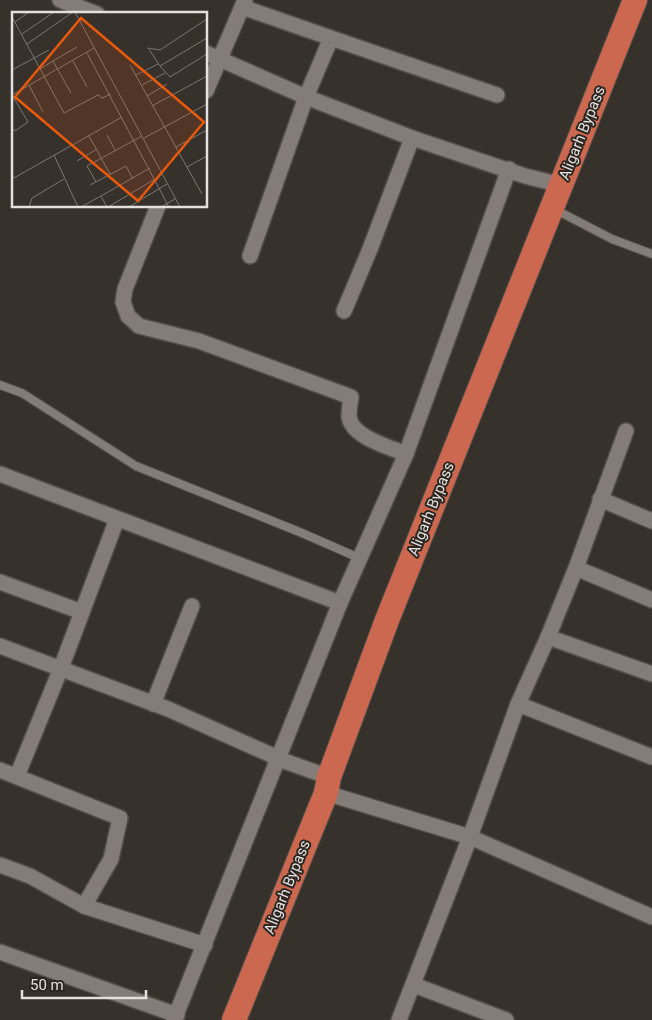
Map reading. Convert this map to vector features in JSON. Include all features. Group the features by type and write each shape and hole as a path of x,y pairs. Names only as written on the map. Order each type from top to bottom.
{"highway":[{"name":"Aligarh Bypass","path":"234,1020 323,781 552,208 553,183 635,0"}],"street":[{"path":"60,0 92,12"},
{"path":"208,81 213,55 243,4 331,38 497,95"},
{"path":"250,256 306,98 331,38"},
{"path":"213,55 306,98 412,138 526,176 553,183"},
{"path":"344,311 370,249 412,138"},
{"path":"0,952 176,1018 283,761 340,603 406,454 509,169"},
{"path":"157,208 125,289 123,302 128,316 139,326 199,341 351,397 349,416 352,427 363,436 406,454"},
{"path":"399,1020 470,837 518,704 576,568 626,431"},
{"path":"0,474 340,603"},
{"path":"600,499 652,521"},
{"path":"17,776 61,668 117,519"},
{"path":"576,568 652,600"},
{"path":"0,582 82,612"},
{"path":"153,704 192,606"},
{"path":"548,637 652,674"},
{"path":"0,646 153,704 283,761 323,781 470,837 652,917"},
{"path":"518,704 652,757"},
{"path":"0,770 120,818 112,859 84,906"},
{"path":"0,865 30,876 84,906 205,945"},
{"path":"414,985 506,1020"}],"lane":[{"path":"552,208 612,239 652,254"},
{"path":"0,385 22,393 136,466 359,558"}]}
